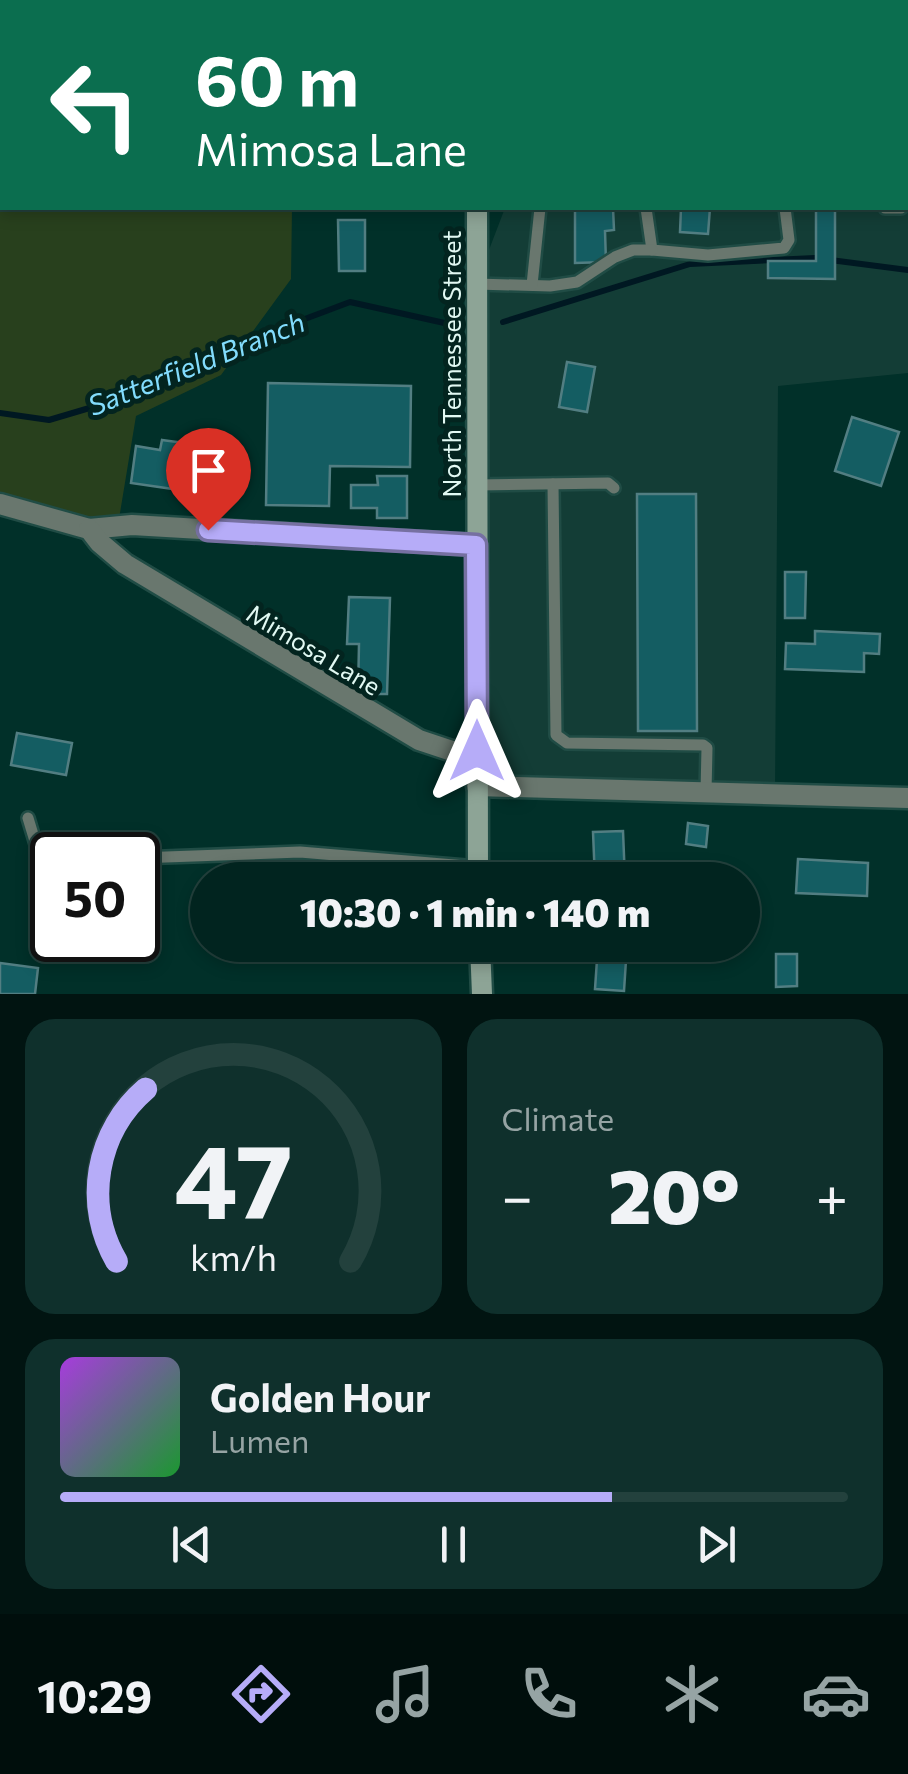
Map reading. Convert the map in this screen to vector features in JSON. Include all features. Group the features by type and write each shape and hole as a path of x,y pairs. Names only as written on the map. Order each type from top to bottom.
{"main road":[{"name":"North Tennessee Street","path":"477,210 478,862"},
{"path":"481,962 482,994"}],"street":[{"name":"Mimosa Lane","path":"0,504 89,529 132,525 476,545"},
{"name":"Mimosa Lane","path":"89,529 125,564 419,740 452,751 477,751"},
{"path":"477,786 908,798"}],"lane":[{"path":"532,284 540,210"},
{"path":"646,210 652,250"},
{"path":"476,284 577,282 633,250 708,255 784,248 789,240 785,210"},
{"path":"476,485 608,483 614,488"},
{"path":"554,484 556,734 568,743 702,745 707,748 706,792"},
{"path":"28,818 33,832"},
{"path":"160,857 300,852 385,862"}],"shaded area":[{"path":"504,210 908,210 908,373 778,386 775,794 477,786 476,284"}],"green space":[{"path":"0,210 292,210 291,279 221,375 136,416 118,525 0,504"}],"building":[{"path":"575,210 613,210 614,230 605,231 606,262 575,263"},
{"path":"681,210 710,210 708,234 680,232"},
{"path":"816,210 835,210 835,279 768,278 768,261 816,261"},
{"path":"338,220 365,220 365,271 339,271"},
{"path":"567,362 595,367 587,412 559,407"},
{"path":"268,383 411,386 410,467 330,466 329,506 266,505"},
{"path":"852,417 899,432 881,486 835,471"},
{"path":"162,440 207,446 203,472 176,469 173,489 131,483 136,446 160,450"},
{"path":"377,476 407,476 407,518 377,518 377,508 351,508 351,485 378,485"},
{"path":"637,494 696,494 697,731 638,731"},
{"path":"785,572 806,572 805,618 785,618"},
{"path":"349,597 390,598 387,694 358,694 359,644 347,644"},
{"path":"815,631 880,634 879,654 864,653 864,672 785,669 786,643 815,644"},
{"path":"17,733 72,743 66,775 11,765"},
{"path":"688,823 708,826 706,847 686,844"},
{"path":"623,831 624,862 594,862 593,832"},
{"path":"798,859 868,863 867,896 796,893"},
{"path":"776,954 797,954 797,986 776,987"},
{"path":"597,962 626,962 624,991 595,989"},
{"path":"0,963 38,968 35,994 0,994"}],"waterway":[{"name":"Satterfield Branch","path":"503,322 690,264 815,258 908,270"},
{"name":"Satterfield Branch","path":"0,413 49,420 103,404 164,372 350,302 449,324"}],"route":[{"path":"208,530 476,545 477,751"}]}
